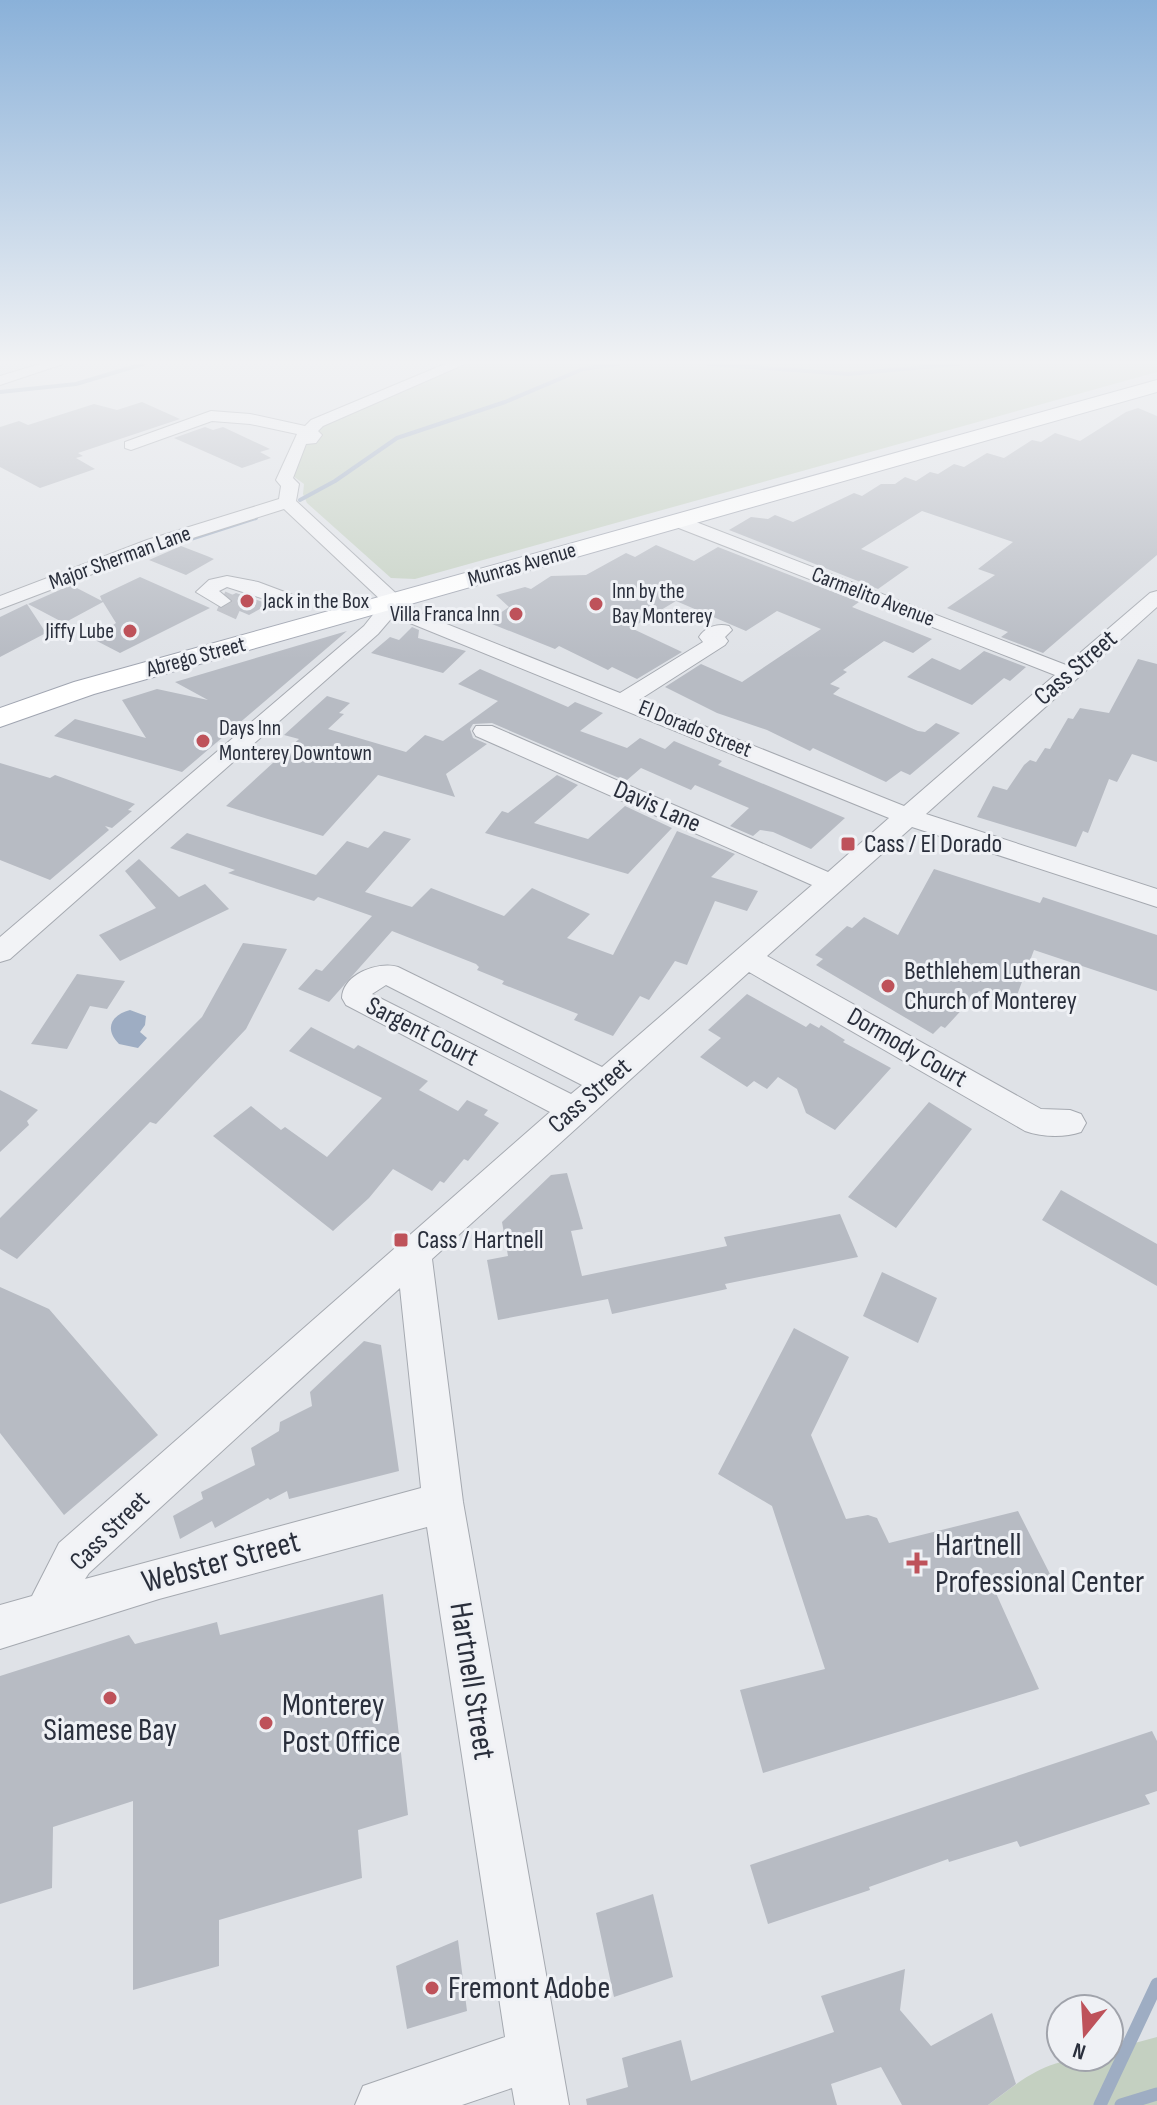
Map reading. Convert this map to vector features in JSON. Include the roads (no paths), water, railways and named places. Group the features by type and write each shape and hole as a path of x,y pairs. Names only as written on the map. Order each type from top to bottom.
{"main road":[{"name":"Munras Avenue","path":"394,602 886,462"},
{"name":"Abrego Street","path":"0,718 84,688 394,602"}],"street":[{"path":"288,493 284,480 290,462"},
{"path":"288,493 305,462"},
{"name":"El Dorado Street","path":"288,493 394,602 417,619 908,817 1157,898"},
{"name":"Major Sherman Lane","path":"0,603 288,493"},
{"name":"Carmelito Avenue","path":"677,521 1070,674"},
{"path":"221,601 206,592 216,583 230,580 299,604"},
{"name":"Cass Street","path":"45,1615 74,1558 574,1110 1157,597"},
{"path":"0,952 371,630 394,602"},
{"path":"624,700 718,641 709,637 722,630"},
{"name":"Davis Lane","path":"484,731 830,883"},
{"name":"Dormody Court","path":"749,959 1036,1122 1070,1123"},
{"name":"Sargent Court","path":"574,1110 356,998 356,992 369,980 388,974 606,1083"},
{"name":"Hartnell Street","path":"414,1255 443,1502 542,2105"},
{"name":"Webster Street","path":"0,1627 159,1578 443,1502"},
{"path":"382,2105 534,2054"}],"water":[{"path":"130,1010 146,1016 140,1032 147,1038 138,1048 119,1044 112,1033 114,1019"}],"waterway":[{"path":"300,500 362,462"},
{"path":"142,555 256,518"},
{"path":"127,560 142,555"},
{"path":"1100,2105 1157,1984"},
{"path":"1121,2105 1157,2094"}],"tunnel":[{"path":"221,601 250,614"}],"place":[{"name":"Jack in the Box","path":"247,601"},
{"name":"Inn by the Bay Monterey","path":"596,604"},
{"name":"Villa Franca Inn","path":"516,614"},
{"name":"Jiffy Lube","path":"130,631"},
{"name":"Days Inn Monterey Downtown","path":"203,741"},
{"name":"Cass / El Dorado","path":"848,844"},
{"name":"Bethlehem Lutheran Church of Monterey","path":"888,986"},
{"name":"Cass / Hartnell","path":"401,1240"},
{"name":"Hartnell Professional Center","path":"917,1563"},
{"name":"Siamese Bay","path":"110,1698"},
{"name":"Monterey Post Office","path":"266,1723"},
{"name":"Fremont Adobe","path":"432,1988"}]}
